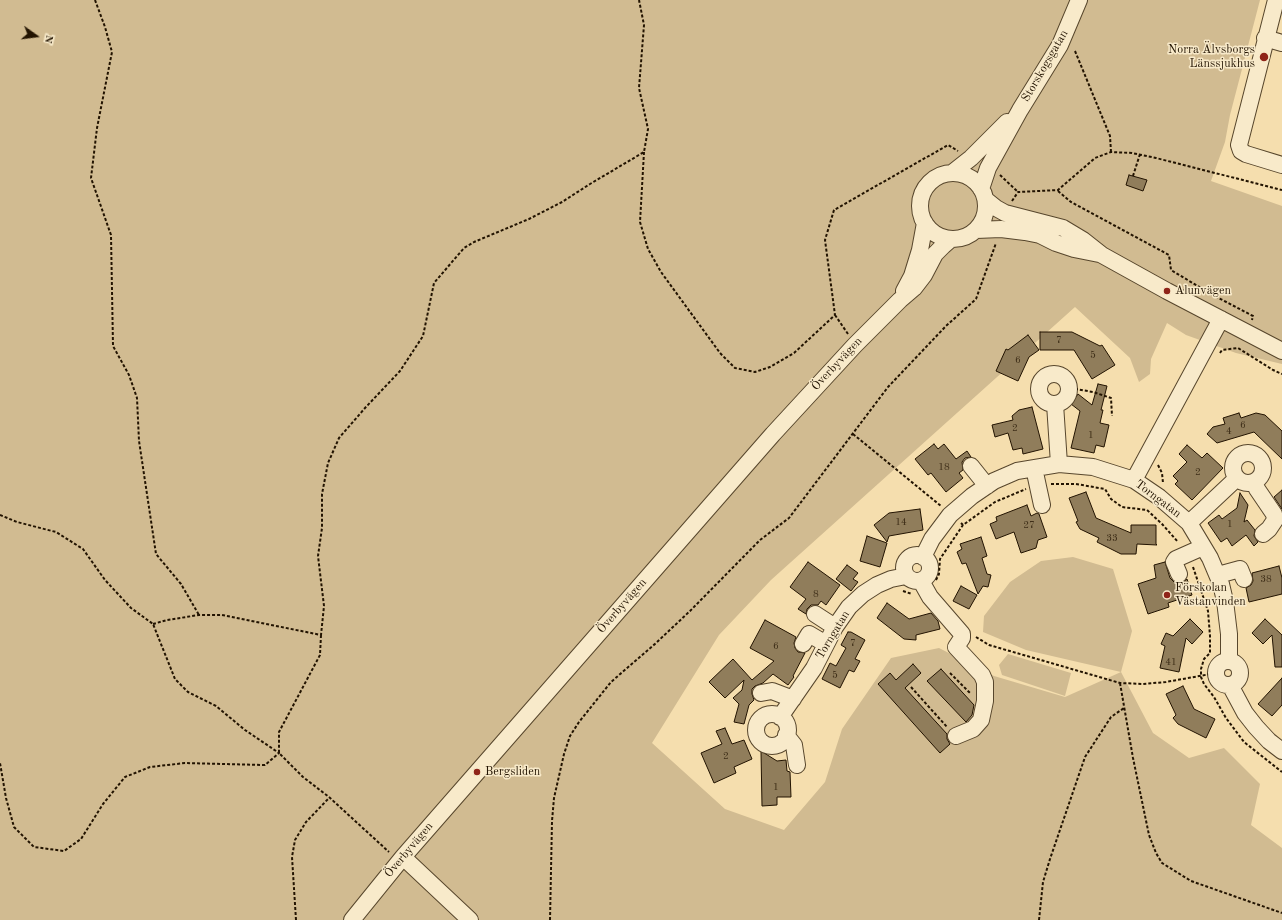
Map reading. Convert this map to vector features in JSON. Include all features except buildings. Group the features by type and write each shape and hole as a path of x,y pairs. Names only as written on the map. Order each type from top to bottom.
{"street":[{"name":"Storskogsgatan","path":"1020,110 1060,45 1079,0"},
{"path":"1276,0 1265,38 1239,145 1241,151 1246,154 1282,165"},
{"path":"1265,38 1282,43"},
{"path":"1020,110 988,168 983,194 986,213 980,225 976,230 964,237 951,239 943,238 936,234 925,223 920,209 926,187 938,177 952,173 971,158 1020,110"},
{"path":"952,173 966,176 977,183 983,194 996,208 1005,213 1063,228 1083,240 1102,255 1282,351"},
{"name":"Överbyvägen","path":"900,300 912,276 920,250 925,223"},
{"path":"976,230 1001,229 1025,232 1074,249 1102,255"},
{"name":"Överbyvägen","path":"352,920 401,859 773,434 855,345 914,288 924,275 935,254 951,239"},
{"path":"1134,480 1221,319"},
{"path":"1053,373 1066,379 1070,388 1064,401 1055,404 1048,403 1041,396 1039,386 1044,377 1053,373"},
{"path":"1055,404 1059,464"},
{"path":"1250,454 1259,458 1263,466 1261,476 1254,482 1245,483 1237,478 1234,464 1240,456 1250,454"},
{"name":"Torngatan","path":"923,557 932,539 950,515 986,486 1017,471 1059,464 1093,467 1134,480 1159,497 1189,524 1210,558 1218,575 1225,601 1229,634 1229,661"},
{"path":"971,466 986,486"},
{"path":"1034,468 1042,506"},
{"path":"1189,524 1237,478"},
{"path":"1254,482 1257,490 1274,514 1275,520 1269,529 1263,534"},
{"path":"1179,574 1174,562 1176,559 1203,547"},
{"path":"927,583 912,581 906,576 904,567 907,559 915,555 923,557 929,563 930,568 927,583 930,597 962,634 962,638 956,647 982,675 985,682 985,701 981,720 973,729 956,736"},
{"path":"1218,575 1240,569 1244,579"},
{"name":"Torngatan","path":"780,716 814,668 835,627 849,607 863,594 877,585 890,579 906,576"},
{"path":"815,614 835,627"},
{"path":"803,644 809,634 826,644"},
{"path":"1225,661 1229,661 1233,662 1239,667 1240,674 1237,682 1226,685 1208,675 1225,661"},
{"path":"1230,685 1245,713 1256,727 1282,751"},
{"path":"761,693 772,691 793,699"},
{"path":"770,714 780,716 786,725 786,735 780,743 775,745 764,744 758,736 756,727 761,718 770,714"},
{"path":"786,735 794,745 797,765"},
{"path":"401,859 470,920"}],"path":[{"path":"95,0 112,52 97,128 92,178 111,235 113,346 130,375 138,398 139,442 156,554 182,584 198,615"},
{"path":"639,0 644,25 639,88 648,129 644,152 640,222 648,249 661,272 720,353 735,368 755,372 770,367 794,353 835,315"},
{"path":"1075,50 1110,136 1111,152"},
{"path":"855,345 835,315 825,240 834,210 948,145 971,158"},
{"path":"0,763 6,798 14,827 34,847 64,851 81,839 103,804 125,777 150,767 185,763 265,765 279,753 279,732 320,655 324,606 318,556 322,528 322,494 328,463 339,438 400,371 423,336 434,283 464,248 474,242 529,220 562,202 644,152"},
{"path":"988,168 1000,174 1018,192 1058,190 1095,158 1111,152 1132,152 1282,190"},
{"path":"1133,176 1140,154"},
{"path":"1058,190 1071,202 1169,255 1171,270 1211,294 1253,316"},
{"path":"1005,213 1018,192"},
{"path":"550,920 552,821 554,798 564,754 570,736 579,722 611,682 690,611 760,540 789,518 888,387 946,326 976,299 1001,229"},
{"path":"1238,348 1282,374"},
{"path":"1070,388 1093,392 1111,398 1112,416"},
{"path":"853,434 963,525"},
{"path":"927,583 939,574 940,559 963,525 995,502 1016,492 1038,486 1076,484 1105,489 1112,499 1122,507 1147,510 1180,544 1187,555 1196,574 1208,611 1210,653 1204,659 1201,669 1208,675"},
{"path":"0,515 17,522 56,532 83,549 105,580 131,608 153,624 175,679 188,692 216,706 245,730 279,753 303,776 401,859"},
{"path":"153,624 198,615 222,616 321,635"},
{"path":"973,635 989,645 1120,683 1143,684 1166,682 1208,675"},
{"path":"950,673 976,698 985,701"},
{"path":"1208,675 1206,688 1214,696 1226,718 1244,742 1282,772"},
{"path":"1120,683 1149,835 1156,853 1162,863 1191,881 1282,913"},
{"path":"911,687 956,736"},
{"path":"1039,920 1043,882 1085,757 1111,717 1124,708"},
{"path":"296,920 292,857 296,840 306,822 329,797"}],"shaded area":[{"path":"0,0 1260,0 1230,115 1225,142 1211,181 1282,206 1282,364 1236,353 1186,335 1167,323 1151,359 1150,374 1139,382 1130,358 1075,307 771,580 719,635 652,743 725,809 784,830 825,782 842,729 891,658 939,648 994,676 1065,697 1121,672 1153,733 1189,758 1224,748 1260,784 1251,825 1282,848 1282,920 0,920"},
{"path":"1073,557 1113,569 1132,631 1121,672 1026,650 983,632 984,616 1010,582 1041,561"},
{"path":"1008,654 1071,673 1065,696 1002,675 999,665"}],"place":[{"name":"Norra Älvsborgs Länssjukhus","path":"1264,57"},
{"name":"Alunvägen","path":"1167,291"},
{"name":"Förskolan Västanvinden","path":"1167,595"},
{"name":"Bergsliden","path":"477,772"}]}
